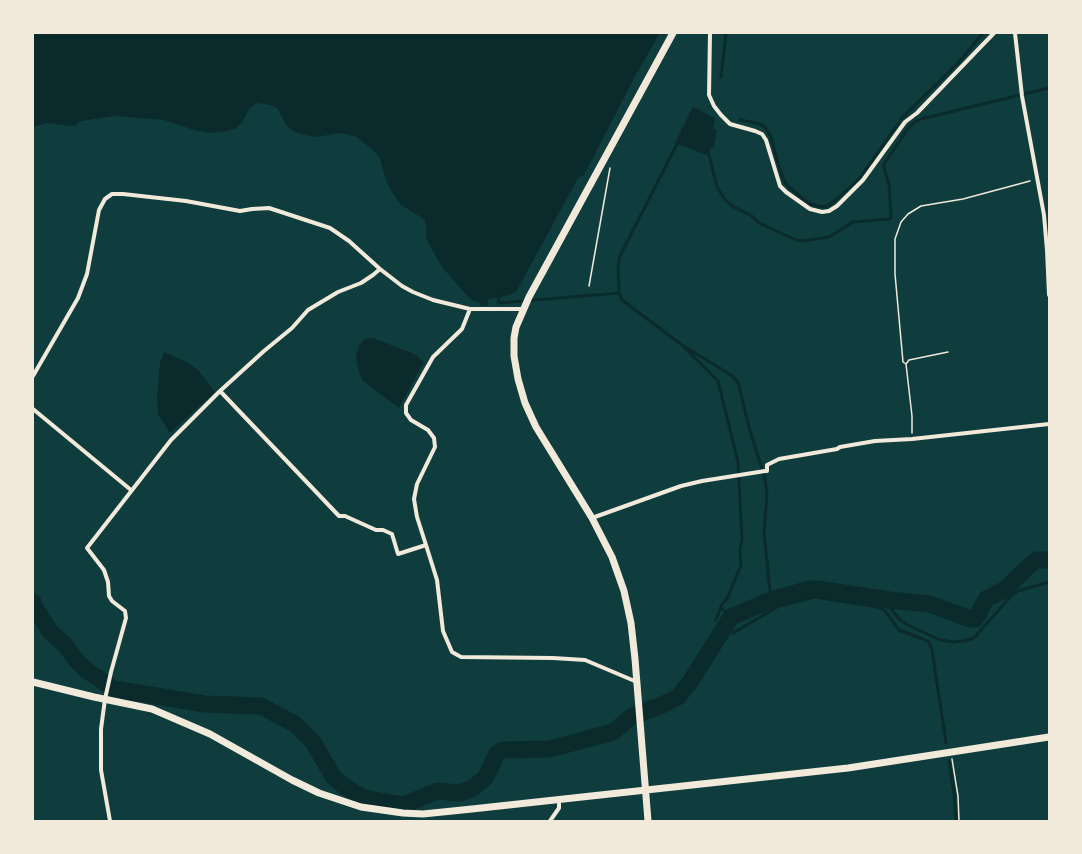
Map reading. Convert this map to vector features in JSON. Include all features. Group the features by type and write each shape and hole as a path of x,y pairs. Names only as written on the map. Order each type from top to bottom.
{"street":[{"path":"648,821 631,623 624,592 612,557 592,518 536,427 525,403 518,379 514,356 514,338 526,303 674,33"},
{"path":"710,33 709,95 714,106 730,124 762,134 766,140 780,186 810,209 822,212 829,211 837,206 863,180 905,122 917,112 994,33"},
{"path":"1015,33 1022,94 1044,215 1048,250 1049,295"},
{"path":"33,376 78,298 87,274 99,210 105,199 112,194 186,201 240,211 269,208 330,228 349,241 380,269 413,292 433,300 470,309 526,303"},
{"path":"110,821 101,770 101,729 109,683 126,618 125,611 112,601 109,596 108,582 104,570 87,548 171,440 220,391 264,350 292,328 308,310 338,292 360,283 380,269"},
{"path":"470,309 462,329 433,357 406,405 406,413 411,420 428,430 434,438 435,447 417,484 414,499 417,517 437,580 443,631 452,652 462,657 553,658 584,660 637,682"},
{"path":"220,391 339,516 345,516 376,530 383,530 392,534 398,554 426,545"},
{"path":"33,409 131,490"},
{"path":"592,518 681,486 702,481 767,471 767,465 779,459 837,450 840,447 875,441 912,439 1049,424"},
{"path":"33,682 152,709 210,734 312,789 340,801 383,811 423,814 848,768 1049,737"},
{"path":"550,821 559,808 559,800"}],"path":[{"path":"589,286 610,168"},
{"path":"912,439 912,416 906,364 902,362 895,274 895,239 901,222 908,214 921,206 963,199 1038,179"},
{"path":"906,364 909,360 948,352"},
{"path":"951,751 958,796 960,821"}],"water":[{"path":"33,33 660,33 635,76 584,175 578,178 516,292 506,296 488,299 488,306 480,306 480,303 471,300 442,267 426,239 426,225 424,219 401,205 386,181 380,158 357,137 341,133 316,137 300,134 286,125 278,109 271,105 257,103 249,109 241,124 234,129 222,132 209,133 197,131 164,120 115,116 81,121 76,125 71,126 47,123 33,127"},
{"path":"693,107 715,118 713,129 717,130 714,147 710,148 709,154 707,155 675,143"},
{"path":"373,338 414,354 424,362 399,408 362,380 357,365 356,354 360,344 365,339"},
{"path":"164,352 187,362 198,370 215,392 170,433 158,414 157,398 160,363"}],"waterway":[{"path":"721,77 726,33"},
{"path":"740,120 764,126 771,137 784,181 808,203 824,207 831,204 859,179 902,118 959,62 983,33"},
{"path":"708,151 717,187 726,201 734,207 752,216 759,223 796,240 802,241 829,237 853,222 890,219 889,184 884,164 909,127 915,122 921,119 1049,88"},
{"path":"619,293 618,264 620,256 678,142"},
{"path":"500,293 498,303 619,293 622,300 682,345 731,375 738,382 749,427 765,479 767,495 764,534 771,600"},
{"path":"685,348 718,381 738,462 742,540 740,549 741,565 727,599 722,604 716,620"},
{"path":"33,602 49,630 67,647 75,659 85,669 114,689 205,704 261,706 295,724 313,742 334,778 347,788 362,797 404,805 437,791 460,793 473,788 486,777 497,753 503,750 550,749 613,732 631,717 678,697 690,682 731,617 771,600 810,589 818,589 889,600 930,604 970,619 975,619 986,599 1004,590 1037,560 1049,560"},
{"path":"892,610 899,619 908,625 940,640 953,642 964,641 974,638 1012,595 1018,591 1049,582"},
{"path":"733,633 779,606 815,597 878,607 885,611 899,630 929,642 932,650 946,743"},
{"path":"721,608 731,617"},
{"path":"949,761 954,793 956,821"}]}
